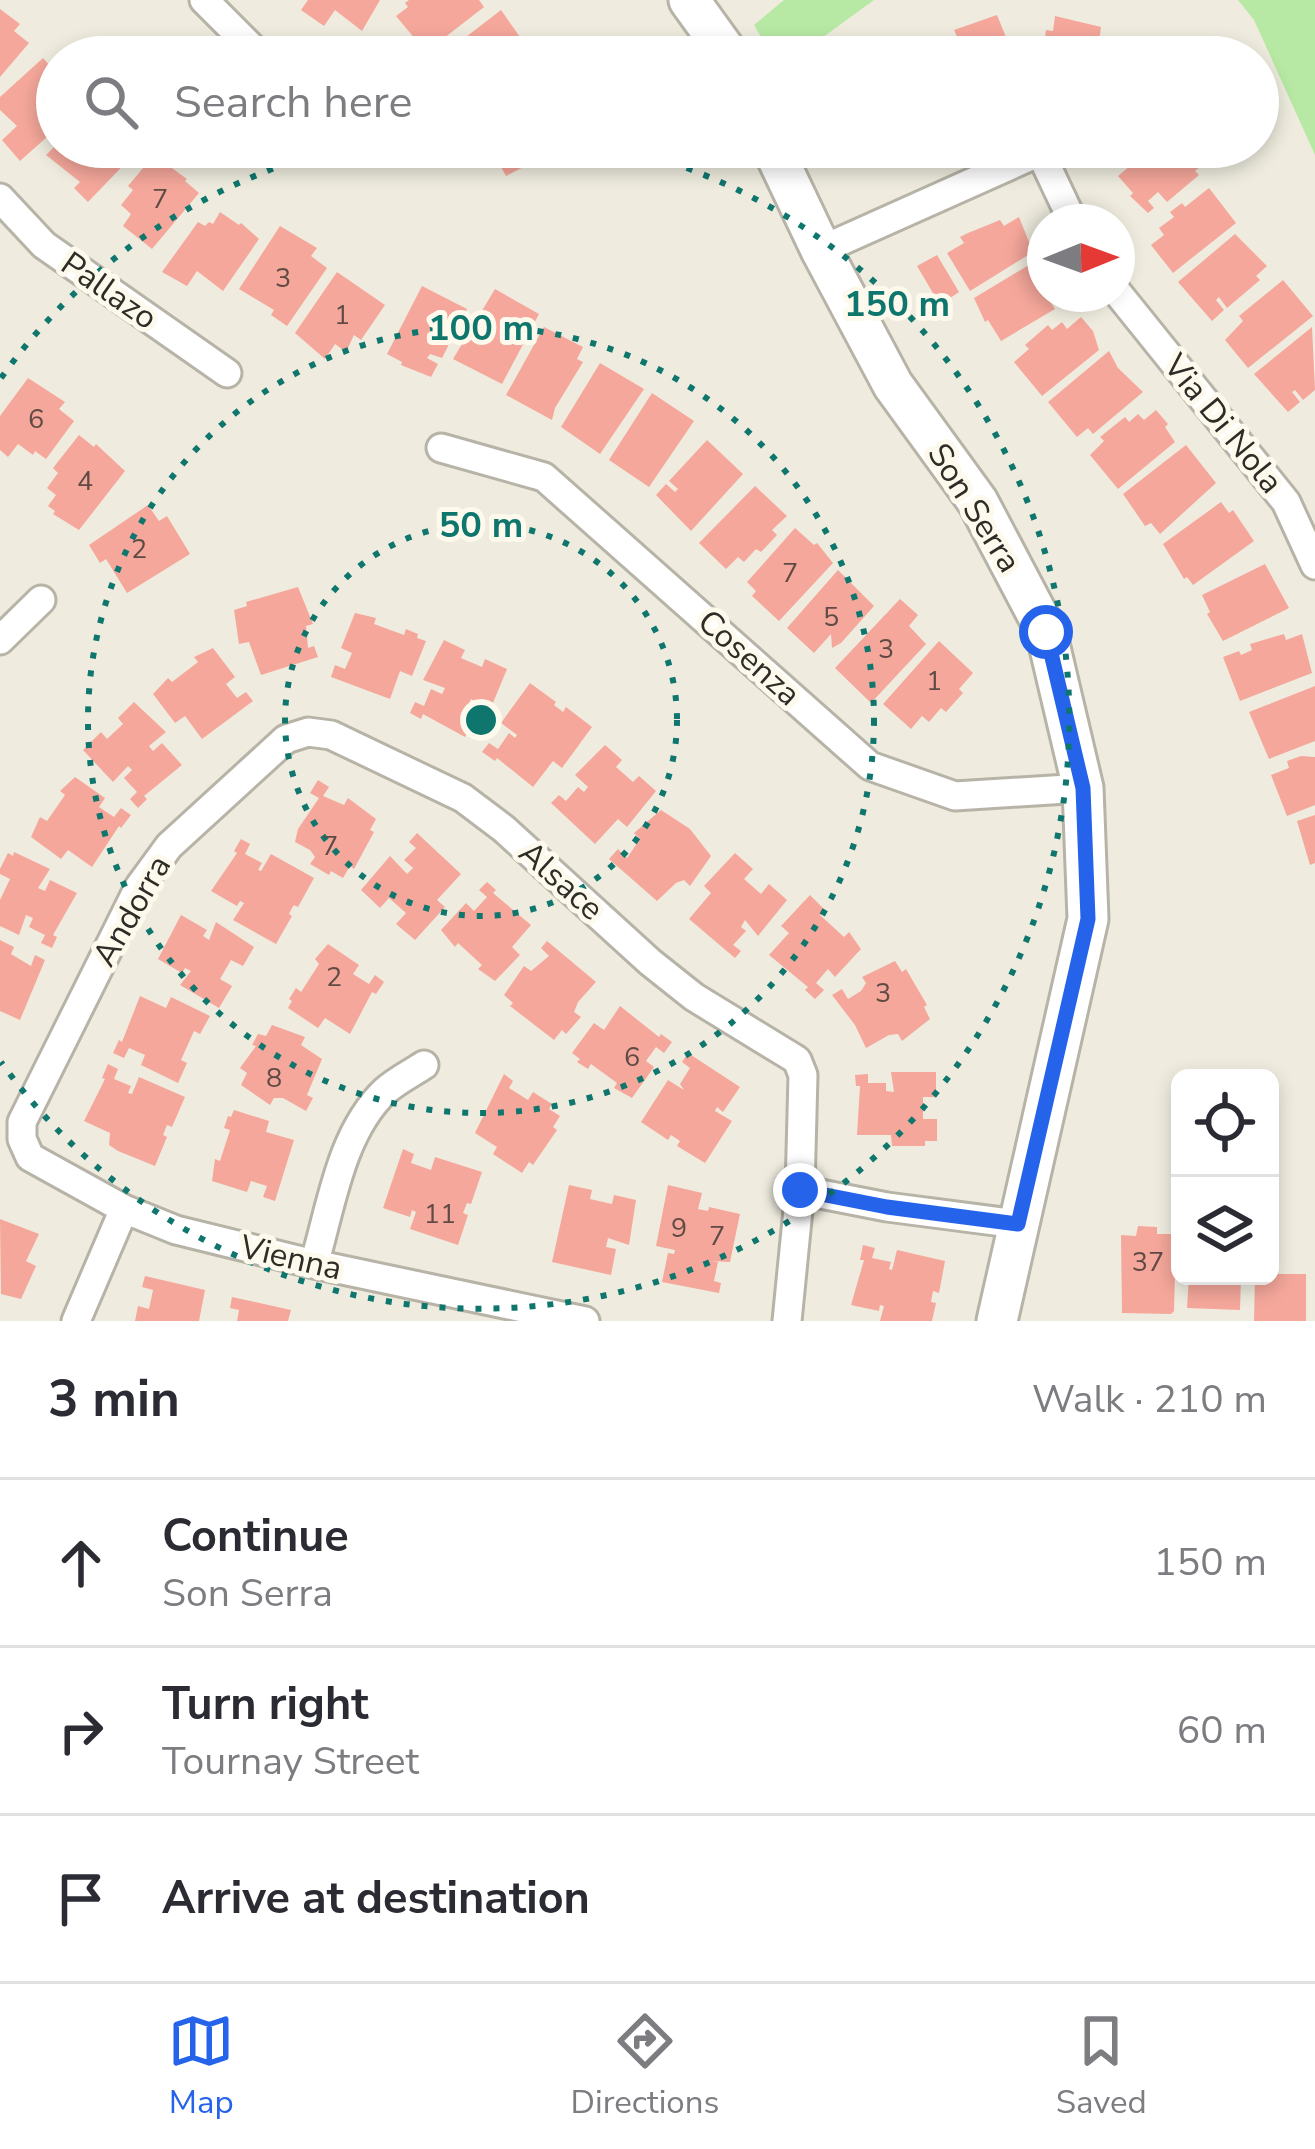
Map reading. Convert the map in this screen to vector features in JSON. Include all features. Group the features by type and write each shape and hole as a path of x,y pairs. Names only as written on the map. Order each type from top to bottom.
{"street":[{"path":"204,0 240,36"},
{"path":"689,0 715,36"},
{"name":"Son Serra","path":"782,168 893,385 978,502 1046,632 1083,788 1088,919 997,1321"},
{"path":"820,250 1004,168"},
{"path":"1048,168 1065,204"},
{"name":"Pallazo","path":"0,198 44,245 227,374"},
{"name":"Via Di Nola","path":"1133,312 1286,502 1315,565"},
{"name":"Cosenza","path":"441,448 544,477 870,766 955,796 1083,788"},
{"path":"0,640 40,600"},
{"name":"Alsace","path":"308,732 331,735 464,798 694,997 797,1060 803,1075 800,1190"},
{"name":"Andorra","path":"22,1139 22,1122 139,887 170,846 286,739 308,732"},
{"path":"314,1264 347,1151 364,1118 386,1090 424,1065"},
{"name":"Vienna","path":"22,1139 30,1156 124,1209 208,1240 585,1321"},
{"path":"787,1321 800,1190 1018,1224"},
{"path":"76,1321 124,1209"}],"green space":[{"path":"784,0 874,0 825,36 761,36 754,25"},
{"path":"1238,0 1315,0 1315,155 1279,75 1279,36 1261,36"}],"building":[{"path":"308,0 380,0 362,31 335,10 324,26 301,10"},
{"path":"479,0 484,7 447,36 413,36 396,16 408,7 405,3"},
{"path":"0,9 20,24 14,31 29,43 0,77"},
{"path":"501,10 519,36 467,36"},
{"path":"997,15 1006,36 957,36 954,30"},
{"path":"1055,16 1101,27 1100,36 1045,36 1046,30 1053,31"},
{"path":"36,64 36,147 20,161 2,140 17,126 0,110 0,97"},
{"path":"62,168 121,168 88,202 74,188 80,182"},
{"path":"143,168 172,168 199,193 152,249 123,226 131,214 121,205 133,190 128,186"},
{"path":"1128,168 1199,168 1195,171 1199,175 1167,202 1158,192 1148,201 1154,208 1148,213 1118,176"},
{"path":"1209,188 1236,223 1173,273 1151,245 1164,235 1159,228 1174,217 1170,212 1182,203 1185,207"},
{"path":"220,212 259,239 223,291 197,271 187,286 162,272 198,222 213,224"},
{"path":"1019,217 1027,237 1027,256 970,291 947,253 964,243 960,237 1000,220 1004,226"},
{"path":"280,226 317,248 311,256 327,268 287,326 271,315 274,310 239,289"},
{"path":"1235,234 1267,266 1256,276 1260,280 1227,308 1219,297 1216,300 1224,310 1212,321 1178,282"},
{"path":"937,255 959,292 940,305 917,266"},
{"path":"1027,266 1027,312 1050,312 1001,341 974,298"},
{"path":"337,272 385,305 361,340 354,335 346,352 335,344 325,359 295,333"},
{"path":"1283,280 1313,316 1248,368 1225,340 1243,321 1239,316"},
{"path":"422,286 467,309 442,358 430,354 427,358 438,364 431,377 387,354"},
{"path":"495,289 539,314 502,384 453,359"},
{"path":"1081,317 1093,331 1099,350 1042,396 1014,362 1048,325 1052,330 1062,322 1067,329"},
{"path":"544,327 583,347 577,359 583,362 552,420 506,395"},
{"path":"1312,327 1315,390 1303,400 1292,392 1300,402 1288,412 1254,374"},
{"path":"1109,351 1118,368 1143,392 1093,434 1088,428 1077,437 1048,402"},
{"path":"600,363 644,389 600,454 561,427"},
{"path":"28,378 65,402 59,409 74,421 46,459 18,444 8,457 0,450 0,416"},
{"path":"652,393 694,421 649,487 609,460"},
{"path":"1156,410 1175,442 1118,489 1090,455 1104,441 1100,437 1125,417 1129,422 1138,414 1144,420"},
{"path":"79,435 125,471 79,530 53,514 48,506 56,495 47,488 58,473 53,468"},
{"path":"707,440 743,474 691,531 656,495 666,484 675,492 678,489 669,481"},
{"path":"1186,445 1216,483 1160,534 1151,523 1145,526 1123,494"},
{"path":"755,486 787,516 772,530 777,535 761,552 756,549 744,562 738,557 726,569 699,543"},
{"path":"1221,502 1229,513 1233,510 1254,541 1193,585 1184,579 1163,544"},
{"path":"148,505 159,521 167,516 190,554 127,593 106,559 100,563 89,545"},
{"path":"795,528 817,543 833,563 779,621 752,596 756,591 747,582"},
{"path":"1265,564 1289,608 1223,641 1202,595"},
{"path":"838,570 874,606 841,643 832,648 831,634 814,653 787,628"},
{"path":"298,587 313,624 306,626 308,648 314,646 318,657 261,675 249,642 239,644 234,610"},
{"path":"900,599 918,615 909,626 926,644 871,703 835,668"},
{"path":"355,613 376,618 374,624 404,635 406,629 426,641 412,676 400,671 390,699 331,677 335,665 345,669 352,653 341,648"},
{"path":"1284,634 1286,640 1302,634 1312,673 1240,701 1223,657 1239,651 1241,655 1252,650 1250,644"},
{"path":"444,640 465,650 461,658 482,667 485,659 507,669 490,710 471,699 468,706 478,711 465,737 423,714 421,719 410,713 415,702 424,706 431,689 442,694 445,688 423,680"},
{"path":"939,641 973,673 946,712 941,708 929,722 922,716 911,729 883,704"},
{"path":"213,648 235,677 226,684 237,698 246,692 253,701 202,739 185,716 175,723 153,694 168,678 172,682 198,662 194,657"},
{"path":"530,683 563,712 566,707 592,727 562,768 553,761 533,787 482,752 489,743 498,749 509,733 515,738 501,723"},
{"path":"1315,686 1315,741 1269,759 1249,712"},
{"path":"134,702 166,732 149,746 153,751 162,743 182,765 144,796 147,799 138,808 130,799 137,792 124,778 132,770 128,766 113,782 83,750 101,732 107,739 123,724 118,718"},
{"path":"605,745 622,760 616,767 633,782 639,776 656,791 627,827 618,819 595,844 551,803 559,795 566,801 578,787 584,792 588,787 575,775"},
{"path":"1315,757 1315,805 1287,816 1271,775 1289,768 1287,761"},
{"path":"75,777 105,798 99,807 114,817 121,808 131,815 92,867 68,850 61,859 31,837 40,817 47,821 65,795 60,791"},
{"path":"318,780 329,787 323,796 344,805 348,798 376,819 354,869 350,866 343,878 310,864 315,857 295,842 319,798 310,793"},
{"path":"661,810 690,829 711,856 690,886 684,880 676,883 657,901 609,859 618,849 627,858 640,839 634,833"},
{"path":"1315,815 1315,863 1310,865 1297,821"},
{"path":"417,833 461,874 437,900 445,907 415,940 396,924 406,913 389,898 380,908 361,890 390,856 407,874 413,868 404,860 416,848 409,842"},
{"path":"241,839 250,844 245,854 262,863 258,870 271,854 314,878 298,907 292,908 276,944 233,920 244,903 237,906 211,891"},
{"path":"14,852 50,869 38,888 45,891 50,880 77,893 53,935 57,937 52,948 41,943 45,935 29,927 33,918 26,915 19,935 0,926 0,900 10,879 0,869 8,853 13,856"},
{"path":"735,853 753,869 744,879 761,894 769,884 787,900 758,936 745,920 741,927 746,931 733,945 741,951 735,958 689,919 711,893 704,886"},
{"path":"487,882 496,890 493,893 531,925 512,947 520,955 495,981 441,930 466,903 474,911 487,897 479,890"},
{"path":"810,895 825,910 820,915 844,937 849,932 861,949 835,977 828,969 816,983 824,990 815,999 805,990 808,987 769,955 789,933 781,926"},
{"path":"181,915 207,930 203,936 209,940 216,922 254,947 243,966 231,960 220,979 232,986 219,1008 180,985 191,971 185,968 182,973 158,959"},
{"path":"0,940 14,947 11,954 31,966 35,955 45,960 20,1020 0,1011"},
{"path":"547,941 596,982 578,1002 574,1012 581,1017 554,1040 510,1006 513,1003 504,995 524,966 531,971 549,956 541,948"},
{"path":"328,944 359,965 353,974 369,984 375,975 384,982 376,994 372,992 350,1034 325,1018 318,1028 288,1008 289,999 296,988 301,992 319,964 315,959"},
{"path":"895,961 902,972 906,969 930,1019 902,1041 898,1034 889,1035 866,1048 832,995 842,989 848,999 861,991 866,983 862,977"},
{"path":"140,996 166,1008 171,997 210,1016 200,1034 194,1031 181,1060 187,1063 178,1083 141,1065 145,1055 129,1048 124,1058 113,1053"},
{"path":"620,1006 672,1042 664,1053 656,1047 646,1061 654,1067 632,1098 614,1088 617,1083 591,1064 588,1069 577,1062 580,1059 572,1053 594,1023 604,1030"},
{"path":"272,1025 305,1037 301,1045 322,1059 307,1095 313,1098 306,1111 283,1098 274,1098 270,1105 241,1085 247,1073 240,1068 256,1046 252,1045 258,1034 266,1036"},
{"path":"688,1053 740,1087 723,1112 717,1107 715,1111 732,1121 705,1163 677,1146 680,1141 671,1135 668,1140 641,1122 668,1080 684,1090 680,1084 690,1068 682,1062"},
{"path":"108,1064 118,1069 114,1079 131,1086 128,1093 132,1094 139,1077 185,1097 172,1127 167,1125 155,1166 118,1151 109,1145 110,1133 84,1121"},
{"path":"891,1072 936,1072 936,1097 923,1097 923,1119 937,1119 937,1141 925,1141 925,1146 892,1146 891,1135 857,1135 860,1086 856,1086 855,1075 868,1074 868,1083 886,1083 886,1091 894,1092"},
{"path":"504,1074 513,1081 509,1088 528,1100 533,1092 552,1104 549,1109 560,1116 553,1127 557,1130 522,1173 493,1154 497,1147 475,1133"},
{"path":"234,1110 269,1121 266,1132 294,1140 275,1201 263,1197 267,1186 251,1181 247,1192 212,1181 215,1159 220,1161 230,1130 224,1128"},
{"path":"403,1149 414,1154 411,1163 431,1170 435,1157 482,1172 463,1213 468,1215 458,1245 410,1229 416,1212 412,1210 410,1217 383,1208"},
{"path":"569,1185 592,1190 590,1199 612,1204 614,1195 636,1200 629,1245 608,1238 606,1247 616,1249 611,1275 552,1262"},
{"path":"668,1185 702,1193 698,1209 740,1214 730,1262 710,1261 718,1262 714,1281 721,1283 719,1293 662,1282 668,1253 675,1250 656,1246"},
{"path":"0,1219 39,1234 26,1261 36,1266 21,1299 1,1294"},
{"path":"1138,1226 1171,1234 1171,1285 1175,1285 1171,1314 1122,1313 1121,1235 1136,1236"},
{"path":"863,1245 875,1248 872,1258 891,1262 892,1270 897,1250 945,1261 939,1293 933,1291 932,1321 880,1321 884,1306 879,1311 851,1305 864,1260 860,1260"},
{"path":"1279,1274 1306,1274 1306,1321 1254,1321 1255,1285 1279,1285"},
{"path":"145,1276 205,1290 199,1321 135,1321 138,1306 149,1309 153,1290 142,1287"},
{"path":"1188,1285 1241,1285 1240,1310 1187,1308"},
{"path":"232,1297 291,1310 288,1321 237,1321 239,1310 230,1308"}],"route":[{"path":"800,1190 1018,1224 1088,919 1083,788 1046,632"}]}
